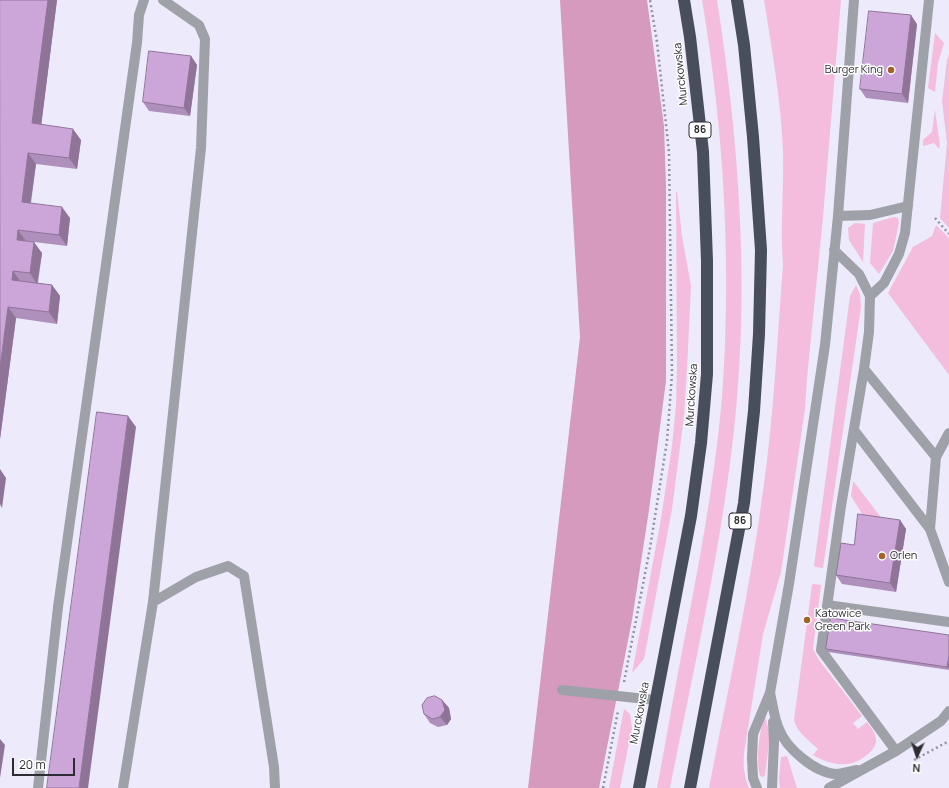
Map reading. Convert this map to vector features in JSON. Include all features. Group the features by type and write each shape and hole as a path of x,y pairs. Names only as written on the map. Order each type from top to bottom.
{"highway":[{"name":"Murckowska","path":"639,788 691,516 701,443 707,374 708,261 703,152 690,37 684,0"},
{"name":"86","path":"690,788 744,503 754,411 759,334 761,250 753,137 744,45 737,0"},
{"path":"740,19 741,0"}],"lane":[{"path":"38,788 58,607 140,15 144,0"},
{"path":"123,788 153,602 201,148 205,39 199,25 162,0"},
{"path":"757,788 753,778 753,734 770,693 789,584 822,360 838,216 854,0"},
{"path":"870,296 884,283 899,254 906,233 929,0"},
{"path":"838,216 870,215 908,206"},
{"path":"834,250 859,274 870,296 869,332 820,650 896,751"},
{"path":"864,369 936,458"},
{"path":"854,430 930,529 949,582"},
{"path":"930,529 936,458 949,433"},
{"path":"153,602 196,577 228,566 244,576 276,788"},
{"path":"827,605 949,622"},
{"path":"562,690 656,700"},
{"path":"770,693 779,730 789,746 800,757 823,770 835,774 864,769"},
{"path":"770,693 774,742 772,788"},
{"path":"830,788 896,751 941,721 949,711"}],"path":[{"path":"603,788 650,548 664,456 672,374 670,152 657,42 650,0"},
{"path":"935,218 949,234"}],"shaded area":[{"path":"560,0 647,0 664,126 666,186 666,381 649,510 632,620 599,788 528,788 580,337"},
{"path":"702,0 717,0 731,102 736,153 741,256 740,359 731,458 699,647 670,788 657,788 710,498 719,431 725,348 726,248 721,148 710,49"},
{"path":"764,0 841,0 805,409 781,572 763,634 744,753 744,770 749,788 709,788 758,528 773,406 783,265 782,133 776,76"},
{"path":"935,33 944,43 938,63 935,92 928,88"},
{"path":"949,54 949,228 940,218 947,143 942,101"},
{"path":"935,110 940,145 939,149 934,143 923,146 923,140 932,132"},
{"path":"677,191 682,236 691,286 684,416 672,509 644,659 632,673 660,525 672,446 676,405"},
{"path":"894,217 898,218 899,223 893,251 879,274 870,263 873,223"},
{"path":"855,223 865,224 863,262 849,240 848,228"},
{"path":"936,225 949,238 949,375 888,293 913,247 932,236"},
{"path":"856,285 860,294 861,307 823,568 814,566 850,296"},
{"path":"853,482 883,520 864,517 851,496"},
{"path":"813,584 821,585 813,649 819,660 862,716 853,723 858,729 867,722 876,738 875,746 870,752 862,759 848,764 827,762 813,755 818,749 801,733 794,720"},
{"path":"624,709 630,714 632,728 620,788 609,788"},
{"path":"765,716 770,735 765,775 763,777 760,776 758,754 763,717"},
{"path":"787,756 797,788 780,788 779,779 781,757"}],"building":[{"path":"0,0 48,0 32,123 73,129 69,158 28,153 22,202 62,207 59,235 18,230 17,240 34,242 30,273 13,271 12,280 52,285 49,312 8,307 0,368"},
{"path":"869,11 911,15 902,94 860,89"},
{"path":"149,51 191,56 184,108 143,102"},
{"path":"97,412 128,416 79,788 47,788"},
{"path":"858,514 900,520 890,583 836,575 841,543 854,545"},
{"path":"831,618 949,635 949,656 947,667 826,649"},
{"path":"435,696 442,700 445,710 440,717 432,719 424,714 422,705 427,698"}],"place":[{"name":"Burger King","path":"891,70"},
{"name":"Orlen","path":"882,556"},
{"name":"Katowice Green Park","path":"807,620"}]}
